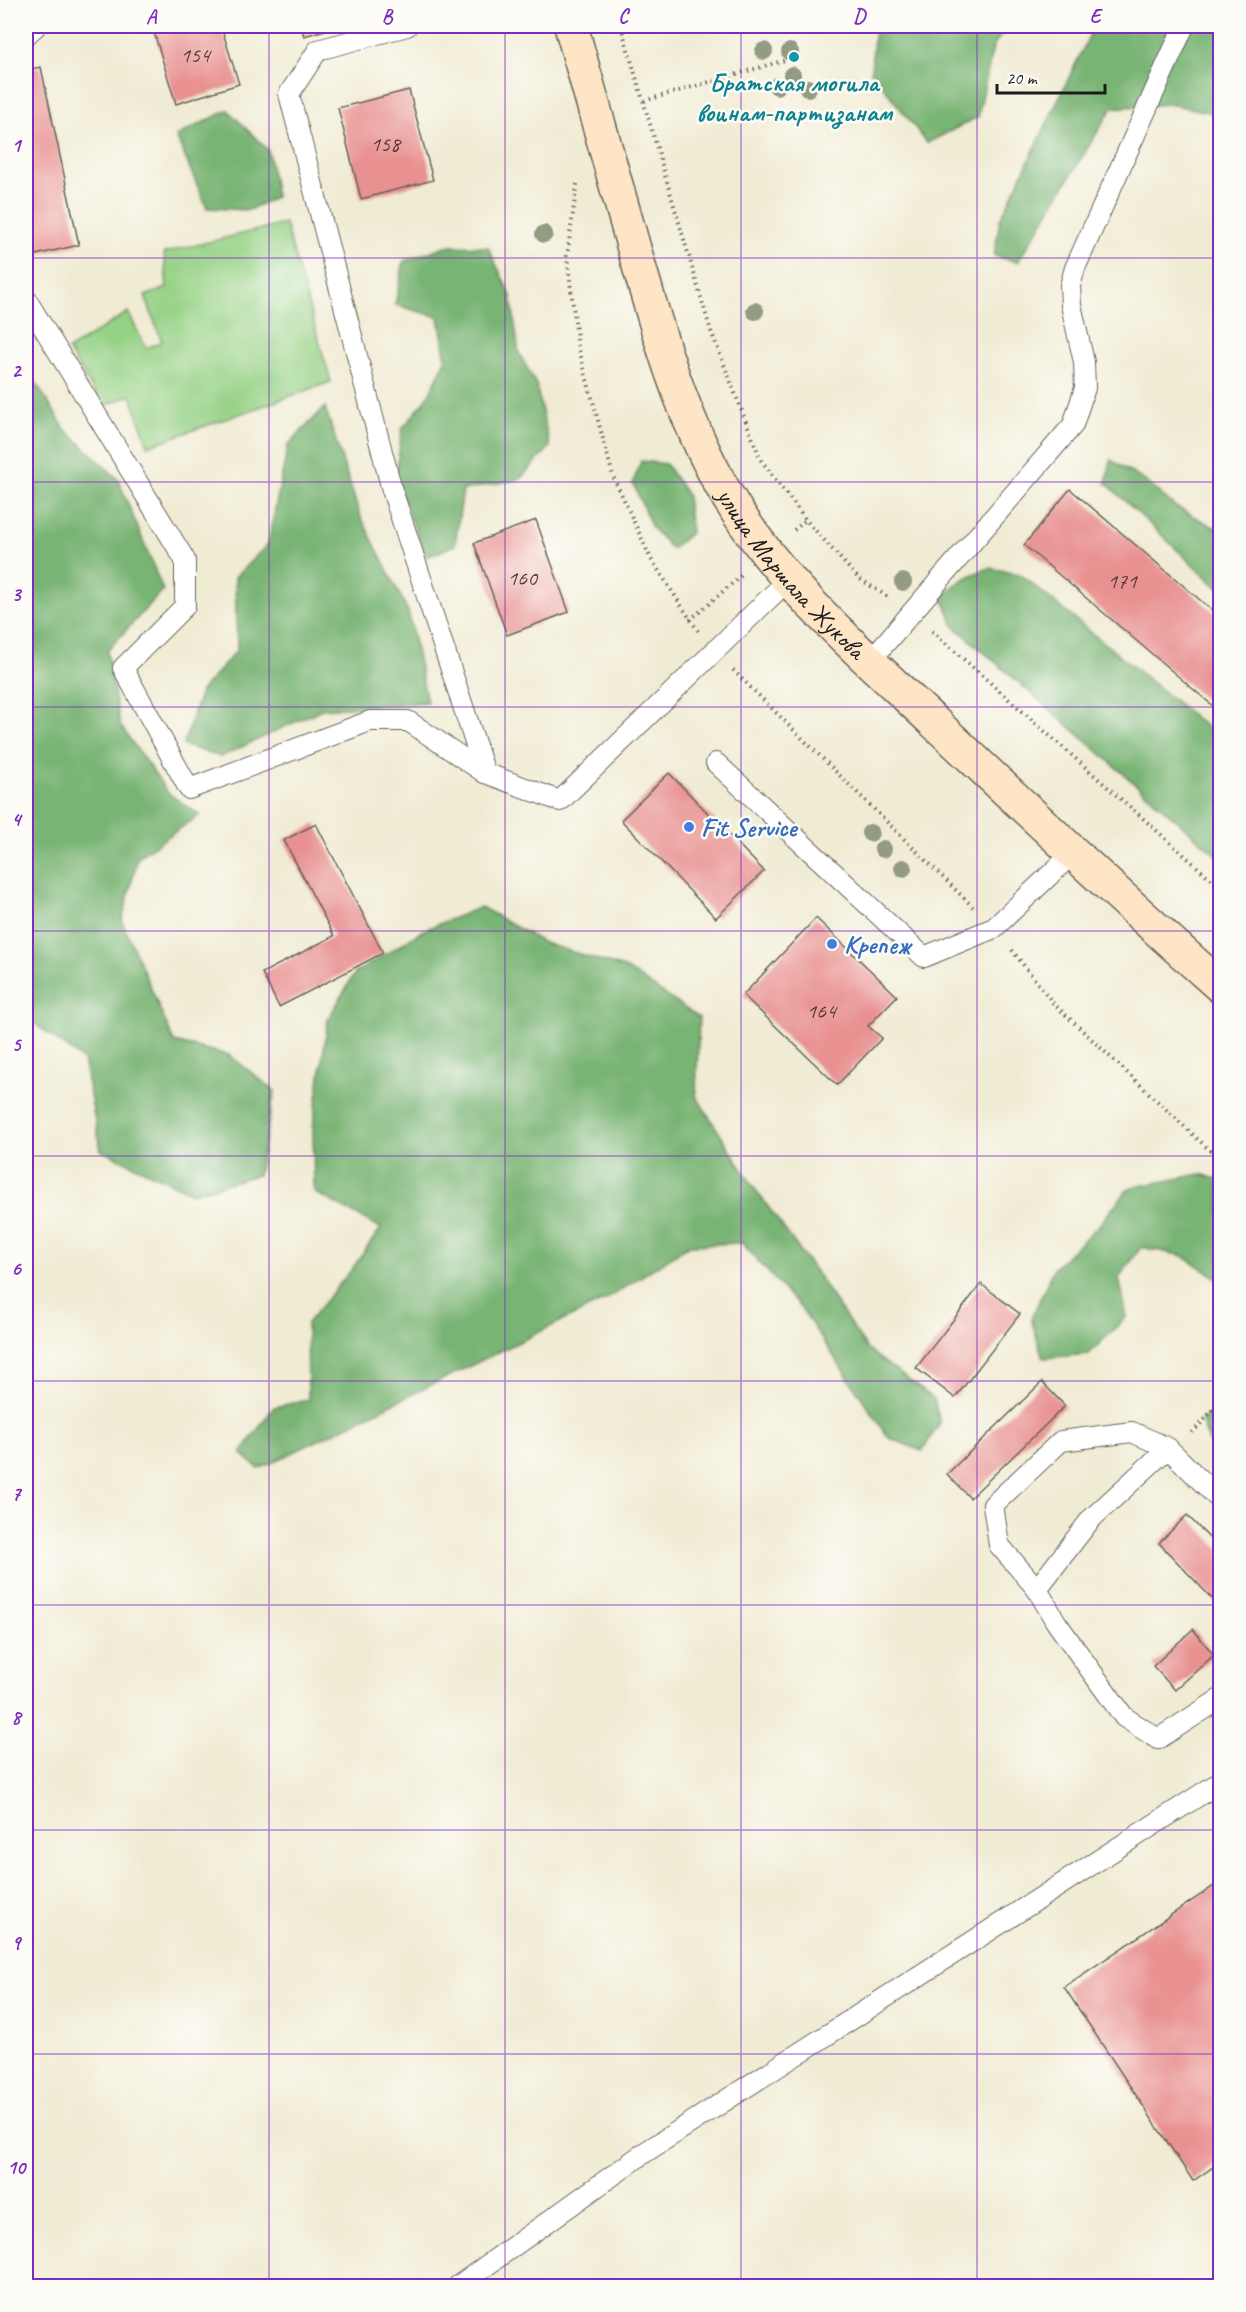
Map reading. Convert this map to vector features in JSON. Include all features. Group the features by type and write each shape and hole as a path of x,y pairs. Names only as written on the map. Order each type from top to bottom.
{"main road":[{"name":"улица Маршала Жукова","path":"571,26 654,319 685,405 709,461 741,518 788,580 870,661 1073,854 1221,986"}],"lane":[{"path":"26,35 36,26"},
{"path":"406,26 318,50 289,94 392,490 485,773"},
{"path":"870,661 1073,425 1085,388 1084,362 1071,305 1070,286 1075,268 1184,26"},
{"path":"26,299 185,560 185,606 123,668 189,789 370,721 408,721 485,773 560,801 788,580"},
{"path":"716,763 924,957 994,927 1073,854"},
{"path":"1221,1500 1170,1450 1132,1432 1061,1441 993,1505 999,1545 1037,1589 1056,1622 1124,1717 1158,1739 1221,1699"},
{"path":"1037,1589 1091,1519 1170,1450"},
{"path":"458,2286 644,2153 1221,1782"}],"path":[{"path":"621,26 711,330 760,460 806,520 857,577 912,612 1221,887"},
{"path":"644,102 789,59"},
{"path":"787,536 806,520"},
{"path":"690,620 748,570"},
{"path":"1170,1450 1221,1403"}],"green space":[{"path":"875,26 1007,26 993,47 978,117 927,143 871,71"},
{"path":"1094,26 1220,26 1220,114 1168,104 1112,108 1018,262 994,256 1000,220"},
{"path":"228,110 268,150 276,197 249,210 207,208 176,136"},
{"path":"285,223 331,382 148,446 131,395 103,406 68,350 128,312 146,348 162,342 145,296 167,288 164,253"},
{"path":"446,246 488,247 511,296 519,353 536,384 550,447 520,479 463,490 455,545 427,557 395,481 402,429 427,398 446,360 439,317 395,305 404,261"},
{"path":"26,367 65,429 118,479 163,590 107,651 120,725 168,793 200,815 138,857 122,921 174,1042 229,1055 275,1091 258,1175 192,1193 101,1150 83,1060 26,1017"},
{"path":"325,407 360,515 408,611 427,702 322,709 221,757 183,745 201,691 237,650 235,577 268,544 288,445"},
{"path":"1111,460 1145,481 1176,507 1220,530 1220,590 1106,483"},
{"path":"641,461 666,464 687,495 691,533 672,549 652,528 633,483"},
{"path":"990,568 1020,574 1220,738 1220,858 954,626 942,597 964,579"},
{"path":"481,907 544,943 627,969 699,1018 696,1096 755,1189 814,1270 867,1349 934,1399 940,1423 922,1451 889,1438 802,1310 742,1243 689,1245 607,1299 259,1469 241,1453 274,1407 308,1400 307,1323 352,1269 381,1228 314,1192 313,1127 328,1019 355,973 424,930"},
{"path":"1201,1174 1220,1180 1220,1280 1183,1256 1141,1247 1119,1278 1127,1316 1089,1354 1043,1358 1031,1319 1054,1268 1099,1225 1129,1188"},
{"path":"1220,1409 1220,1466 1216,1462 1201,1419"}],"building":[{"path":"152,26 221,26 239,84 176,104"},
{"path":"301,26 339,26 304,36"},
{"path":"41,67 79,245 35,255 26,212 26,70"},
{"path":"409,90 433,180 361,199 338,108"},
{"path":"1070,489 1220,617 1220,712 1024,545"},
{"path":"536,520 569,612 507,635 474,543"},
{"path":"669,773 764,871 716,918 621,820"},
{"path":"316,824 383,953 279,1007 262,973 334,936 284,840"},
{"path":"816,918 897,996 868,1026 882,1038 837,1085 743,995"},
{"path":"981,1284 1020,1314 955,1398 916,1368"},
{"path":"1042,1382 1065,1406 970,1498 947,1474"},
{"path":"1187,1515 1220,1549 1220,1607 1159,1543"},
{"path":"1193,1629 1214,1655 1175,1690 1153,1666"},
{"path":"1220,1882 1220,2162 1193,2181 1064,1987"}],"place":[{"name":"Братская могила воинам-партизанам","path":"794,57"},
{"name":"Fit Service","path":"689,827"},
{"name":"Крепеж","path":"832,944"}]}
